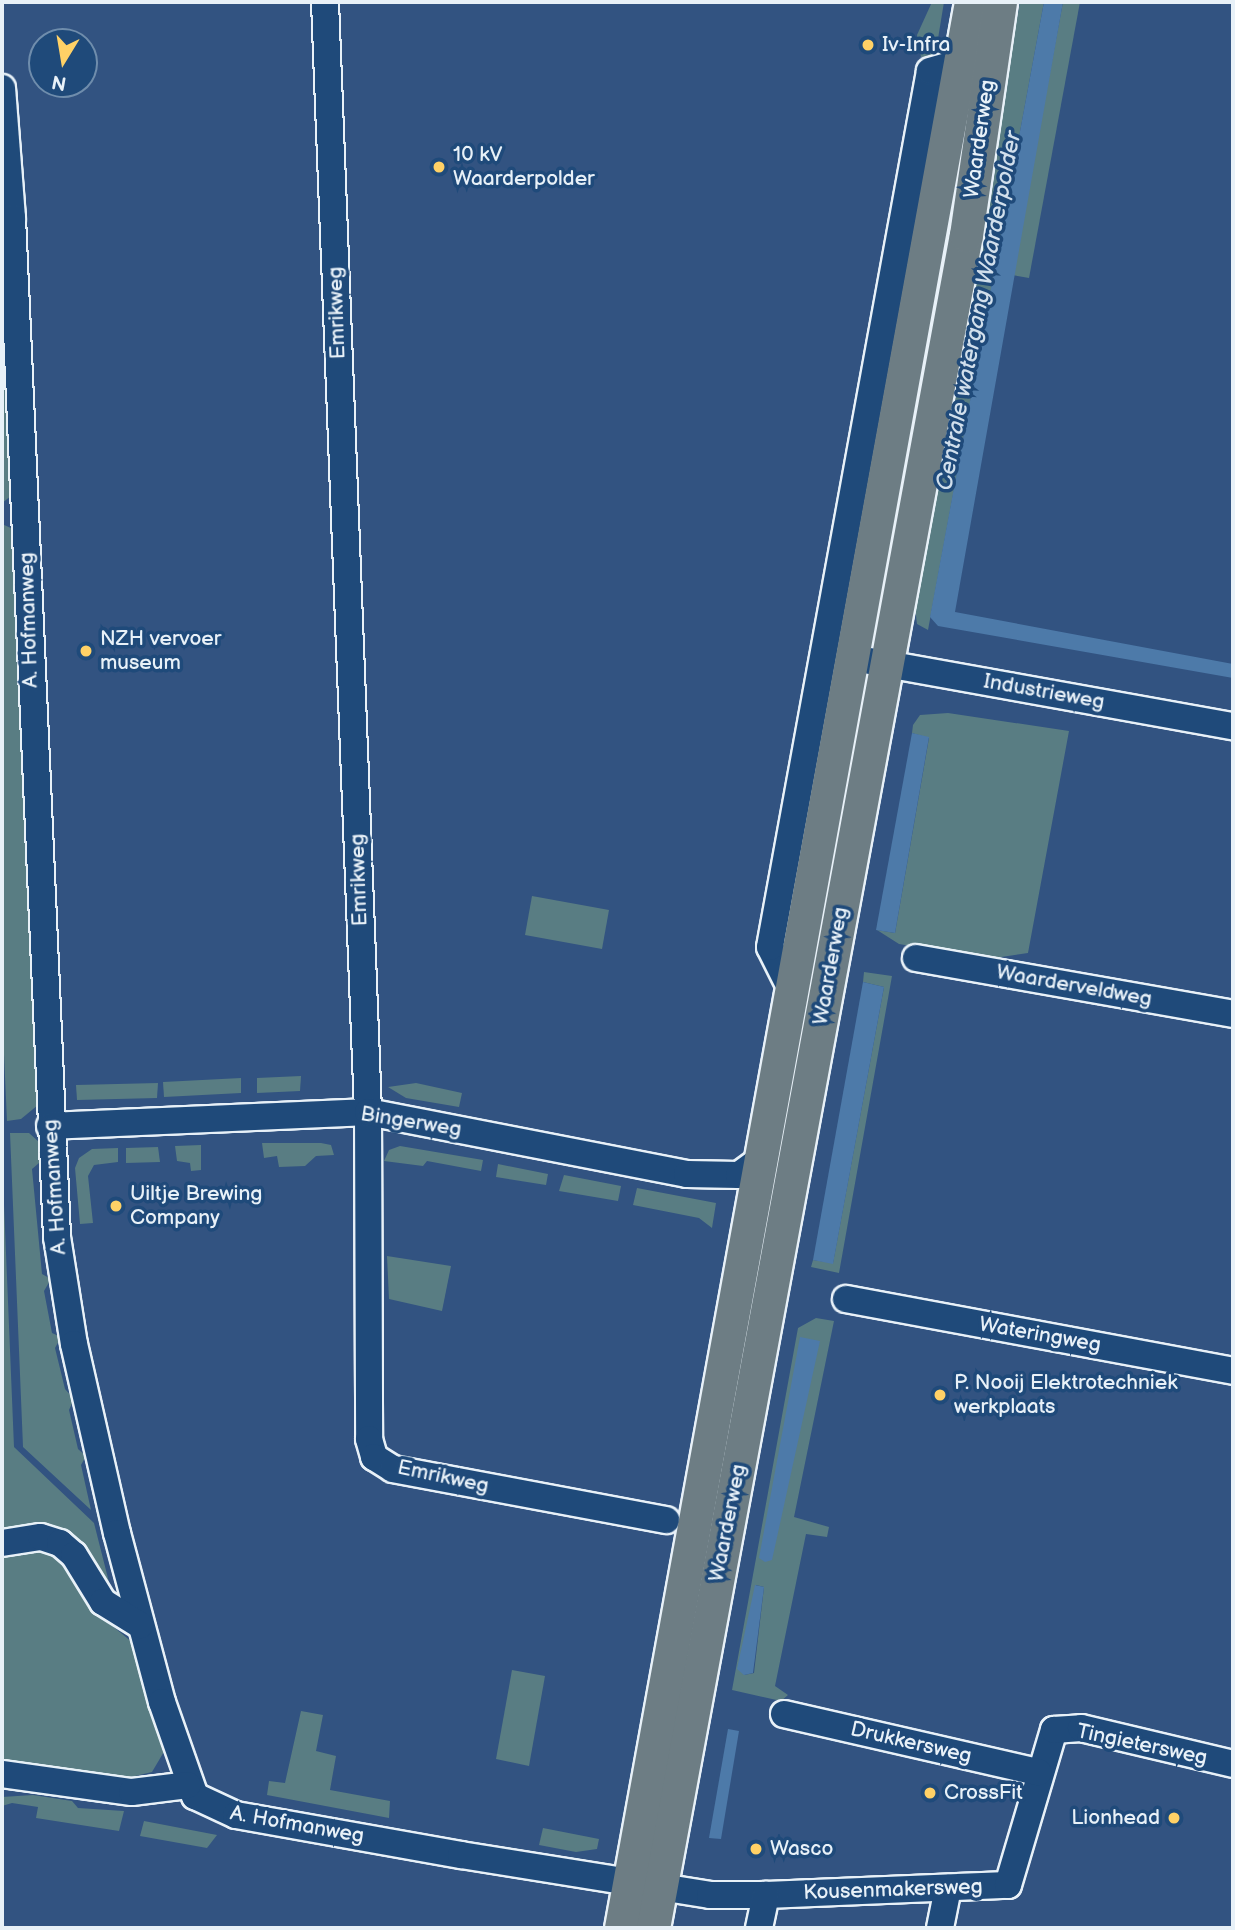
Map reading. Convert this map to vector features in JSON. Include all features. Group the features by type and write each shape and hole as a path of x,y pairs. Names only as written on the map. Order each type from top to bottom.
{"main road":[{"name":"Waarderweg","path":"653,1928 645,1885 761,1159 793,995 971,2"},
{"name":"Waarderweg","path":"621,1928 645,1885 887,664 966,235 1000,2"}],"street":[{"name":"Emrikweg","path":"325,2 368,1112 369,1439 374,1457 393,1469 666,1520"},
{"name":"Waarderweg","path":"793,995 771,947 778,906 930,71 961,62"},
{"name":"A. Hofmanweg","path":"2,88 53,1197 72,1332 140,1625 188,1785 205,1803 236,1815 645,1885"},
{"name":"Industrieweg","path":"854,658 1233,726"},
{"name":"Waarderveldweg","path":"916,958 1233,1014"},
{"name":"Bingerweg","path":"50,1126 368,1112 687,1174 739,1175 761,1159"},
{"name":"Wateringweg","path":"846,1299 1233,1371"},
{"path":"2,1543 41,1537 60,1543 74,1555 103,1602 140,1625"},
{"name":"Drukkersweg","path":"785,1713 1038,1772"},
{"name":"Tingietersweg","path":"1038,1772 1054,1730 1081,1728 1233,1764"},
{"name":"Kousenmakersweg","path":"645,1885 710,1895 1009,1885 1038,1772"},
{"path":"2,1774 132,1792 188,1785"},
{"path":"940,1928 948,1888"},
{"path":"760,1928 766,1895"}],"green space":[{"path":"932,2 944,2 935,57 921,57 917,35"},
{"path":"1020,2 1044,2 928,630 917,624 914,599"},
{"path":"1063,2 1080,2 1029,278 1012,275"},
{"path":"2,306 11,496 2,503"},
{"path":"2,524 13,529 38,1105 21,1119 7,1121 2,1010"},
{"path":"948,713 1069,731 1028,953 988,959 899,944 877,930 895,933 929,738 912,733 913,725 920,715"},
{"path":"532,896 609,910 602,949 525,935"},
{"path":"864,972 892,976 839,1273 811,1267 813,1260 833,1263 884,987 863,982"},
{"path":"301,1076 300,1091 257,1093 257,1078"},
{"path":"241,1078 241,1093 164,1097 163,1082"},
{"path":"158,1083 157,1098 77,1100 76,1085"},
{"path":"416,1083 462,1093 459,1107 406,1098 388,1087"},
{"path":"10,1133 29,1133 39,1142 39,1163 32,1169 42,1274 51,1279 44,1291 52,1333 61,1337 55,1348 65,1389 74,1399 69,1410 78,1449 86,1456 81,1465 91,1510 23,1447"},
{"path":"262,1143 321,1143 331,1145 334,1155 316,1156 305,1166 279,1167 277,1156 264,1158"},
{"path":"201,1145 201,1170 191,1171 190,1163 177,1161 175,1146"},
{"path":"400,1146 483,1160 481,1171 427,1161 423,1166 384,1161 389,1150"},
{"path":"158,1147 160,1162 126,1163 126,1148"},
{"path":"118,1148 118,1162 94,1165 88,1176 93,1223 80,1224 75,1168 79,1158 92,1149"},
{"path":"2,1156 14,1447 94,1523 113,1598 89,1557 2,1533"},
{"path":"498,1164 548,1174 546,1185 496,1177"},
{"path":"564,1175 621,1186 618,1201 559,1191"},
{"path":"637,1188 716,1203 712,1228 699,1218 633,1205"},
{"path":"387,1256 451,1266 442,1311 389,1299"},
{"path":"816,1318 834,1321 794,1517 829,1527 827,1537 806,1534 775,1686 788,1695 781,1701 732,1690 798,1328","holes":["756,1585 764,1587 754,1673 744,1675"]},
{"path":"36,1550 50,1552 68,1564 86,1604 133,1643 165,1750 152,1772 127,1778 99,1777 2,1760 2,1555"},
{"path":"512,1670 545,1676 529,1766 496,1759"},
{"path":"301,1711 323,1715 316,1751 336,1756 330,1790 390,1801 389,1818 267,1795 269,1781 285,1783"},
{"path":"33,1795 72,1801 78,1808 124,1811 119,1831 36,1818 38,1807 12,1803 2,1806 2,1797"},
{"path":"144,1821 217,1835 207,1848 140,1836"},
{"path":"543,1828 599,1839 597,1849 576,1852 539,1845"}],"water":[{"path":"1044,2 1063,2 955,612 1233,664 1233,678 938,626 930,617"},
{"path":"912,733 929,737 895,933 876,930"},
{"path":"863,982 884,987 833,1264 813,1260"},
{"path":"800,1337 820,1341 772,1560 765,1562 759,1558"},
{"path":"755,1585 764,1587 753,1673 744,1675 737,1669"},
{"path":"728,1729 739,1731 721,1839 709,1838"}],"place":[{"name":"Iv-Infra","path":"868,45"},
{"name":"10 kV Waarderpolder","path":"439,167"},
{"name":"NZH vervoer museum","path":"86,651"},
{"name":"Uiltje Brewing Company","path":"116,1206"},
{"name":"P. Nooij Elektrotechniek werkplaats","path":"940,1395"},
{"name":"CrossFit","path":"930,1793"},
{"name":"Lionhead","path":"1174,1818"},
{"name":"Wasco","path":"756,1849"}],"water label":[{"name":"Centrale watergang Waarderpolder","path":"979,311"}]}
